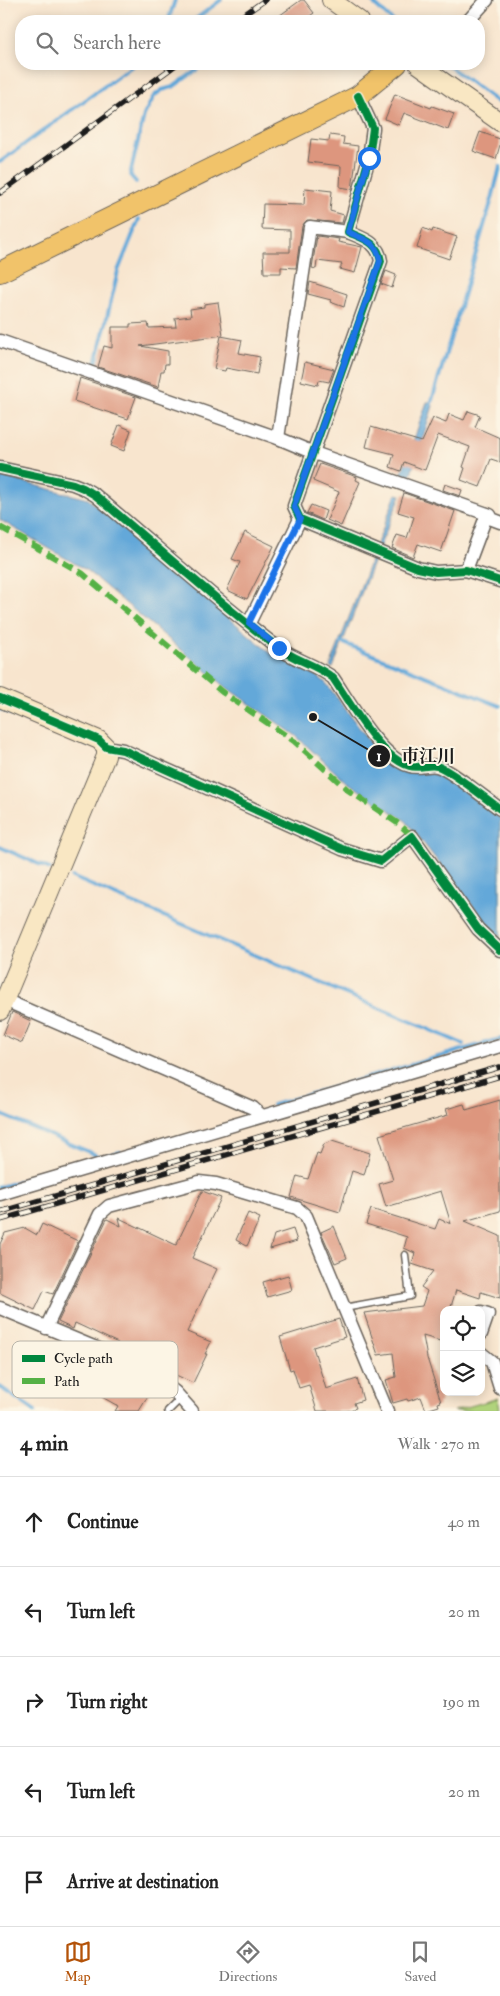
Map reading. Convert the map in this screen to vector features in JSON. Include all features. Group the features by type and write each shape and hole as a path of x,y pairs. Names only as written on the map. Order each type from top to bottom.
{"main road":[{"path":"0,272 358,96 390,70"}],"street":[{"path":"331,0 352,15"},
{"path":"473,15 486,0"},
{"path":"429,70 500,122"},
{"path":"348,232 369,158 373,128 358,96"},
{"path":"278,438 310,227 348,232 372,242 379,251 380,261 294,506 300,519 377,552 427,570 436,572 466,570 500,581"},
{"path":"0,341 278,438 314,453 487,514 500,522"},
{"path":"0,468 73,484 89,491 279,648 334,678 376,742 396,758 410,767 437,766 500,808"},
{"path":"466,570 487,514"},
{"path":"249,623 300,519"},
{"path":"0,698 100,740 106,747 123,750 342,849 381,861 412,836 478,929 500,950"},
{"path":"106,747 106,756 2,1003 252,1108 262,1116"},
{"path":"0,1194 500,1046"},
{"path":"46,1328 100,1214 109,1206 199,1182 216,1184 297,1208 306,1216 386,1411"},
{"path":"0,1308 78,1341"},
{"path":"485,1356 492,1362 500,1388"},
{"path":"178,1396 192,1411"}],"lane":[{"path":"344,1308 410,1296 405,1255"},
{"path":"168,1411 181,1398"}],"green space":[{"path":"498,1398 500,1411 453,1411"}],"water":[{"path":"427,402 431,402 433,406 409,480 400,478"},
{"path":"0,476 88,499 274,656 317,676 326,683 376,750 404,768 443,776 500,818 500,937 491,929 406,821 346,782 295,735 227,688 86,570 0,520"},
{"path":"396,494 401,495 333,668 330,667"}],"building":[{"path":"301,0 304,0 314,13 311,15 280,15"},
{"path":"395,94 431,108 432,106 454,114 448,130 404,113 399,125 385,119"},
{"path":"480,132 500,139 496,159 473,151"},
{"path":"330,135 344,137 343,144 358,146 352,189 340,187 341,166 308,162 311,139 329,141"},
{"path":"305,188 332,191 330,211 344,215 342,223 307,220 302,226 296,268 281,267 281,273 264,273 263,252 290,252 290,230 262,229 263,204 304,205"},
{"path":"423,228 432,232 433,229 457,237 449,259 417,248"},
{"path":"317,236 339,239 338,242 362,247 355,273 340,269 342,264 317,261 316,269 312,268"},
{"path":"386,271 396,275 392,288 381,284"},
{"path":"310,282 347,294 344,307 330,302 331,300 308,294"},
{"path":"218,302 223,335 140,346 168,351 168,364 165,364 164,371 161,371 158,387 98,367 104,346 112,348 112,327 130,327 130,324 148,323 149,328 176,327 175,318 191,316 190,309"},
{"path":"221,336 242,340 239,353 260,357 257,374 226,368 225,371 214,369"},
{"path":"305,362 334,369 329,382 319,380 318,385 301,381"},
{"path":"80,378 136,397 128,419 74,401"},
{"path":"468,411 480,415 475,427 500,438 500,462 491,459 480,487 461,480 470,447 438,435 425,470 404,462 401,471 390,467 394,454 366,447 371,427 422,442 433,418 446,423 449,414 464,420"},
{"path":"119,425 131,430 124,451 111,446"},
{"path":"320,464 357,477 356,480 360,482 341,526 327,520 339,492 313,481"},
{"path":"445,484 462,490 460,496 443,490"},
{"path":"404,493 455,511 441,552 418,544 413,557 392,548 397,535 407,538 414,517 398,512"},
{"path":"311,505 326,511 323,520 307,513"},
{"path":"245,532 274,546 247,599 227,590 240,562 232,559"},
{"path":"12,1012 31,1021 22,1043 3,1035"},
{"path":"500,1100 500,1211 465,1221 500,1236 500,1298 481,1292 480,1298 456,1290 451,1306 440,1306 440,1341 423,1336 427,1358 441,1402 438,1403 439,1406 426,1410 421,1397 393,1403 386,1380 396,1377 393,1353 378,1355 364,1313 422,1306 427,1291 421,1287 433,1271 412,1264 415,1253 404,1248 407,1237 366,1224 371,1209 435,1229 439,1219 451,1224 441,1191 386,1207 379,1184 393,1180 379,1135 448,1115 446,1109 464,1104 466,1110"},
{"path":"332,1141 370,1153 364,1175 352,1171 340,1212 291,1197 297,1176 308,1179 317,1153 320,1154 324,1144"},
{"path":"202,1191 221,1198 192,1258 217,1269 187,1332 211,1342 193,1383 178,1376 178,1341 114,1341 75,1323 73,1329 58,1322 107,1219 121,1226 119,1218 176,1245"},
{"path":"248,1213 260,1218 247,1246 236,1240"},
{"path":"42,1224 78,1241 53,1294 44,1291 35,1310 0,1293 0,1244 5,1233 25,1228 37,1235"},
{"path":"334,1226 347,1258 335,1263 321,1232"},
{"path":"293,1229 297,1241 270,1249 274,1235"},
{"path":"288,1275 292,1290 267,1297 263,1282"},
{"path":"339,1319 345,1337 313,1347 326,1389 357,1379 363,1400 354,1403 356,1408 347,1411 317,1411 309,1385 299,1388 293,1369 290,1370 280,1337"},
{"path":"104,1398 147,1398 139,1411 115,1411 118,1406"}],"waterway":[{"path":"170,15 175,0"},
{"path":"201,15 221,0"},
{"path":"370,0 386,15"},
{"path":"0,162 127,70"},
{"path":"136,182 130,175 144,115 154,96 162,90 173,87 197,70"},
{"path":"454,70 500,104"},
{"path":"430,407 500,167"},
{"path":"95,368 118,271 139,219"},
{"path":"341,642 500,706"},
{"path":"0,709 88,745"},
{"path":"0,847 50,869"},
{"path":"72,877 463,1044"},
{"path":"273,1105 500,1039"},
{"path":"0,1114 101,1157"},
{"path":"0,1187 120,1152"},
{"path":"0,1387 12,1395"},
{"path":"16,1398 35,1411"}],"railway":[{"path":"244,15 265,0"},
{"path":"0,193 169,70"},
{"path":"0,1212 500,1067"},
{"path":"0,1220 500,1076"}],"marked path":[{"path":"0,527 82,573 222,692 294,741 348,790 399,824 412,836"}],"cycle path":[{"path":"358,96 373,128 369,158 348,232 365,239 373,245 377,249 381,261 294,506 300,519 418,568 436,572 466,570 500,581"},
{"path":"0,468 73,484 95,495 277,647 291,656 320,669 333,678 367,729 388,753 410,766 437,766 459,779 500,809"},
{"path":"0,698 99,740 106,747 123,750 342,849 381,861 412,836 478,929 500,950"}],"place":[{"name":"市江川","path":"313,717"}],"route":[{"path":"279,648 249,623 300,519 294,506 380,261 379,251 372,242 348,232 369,158"}]}
